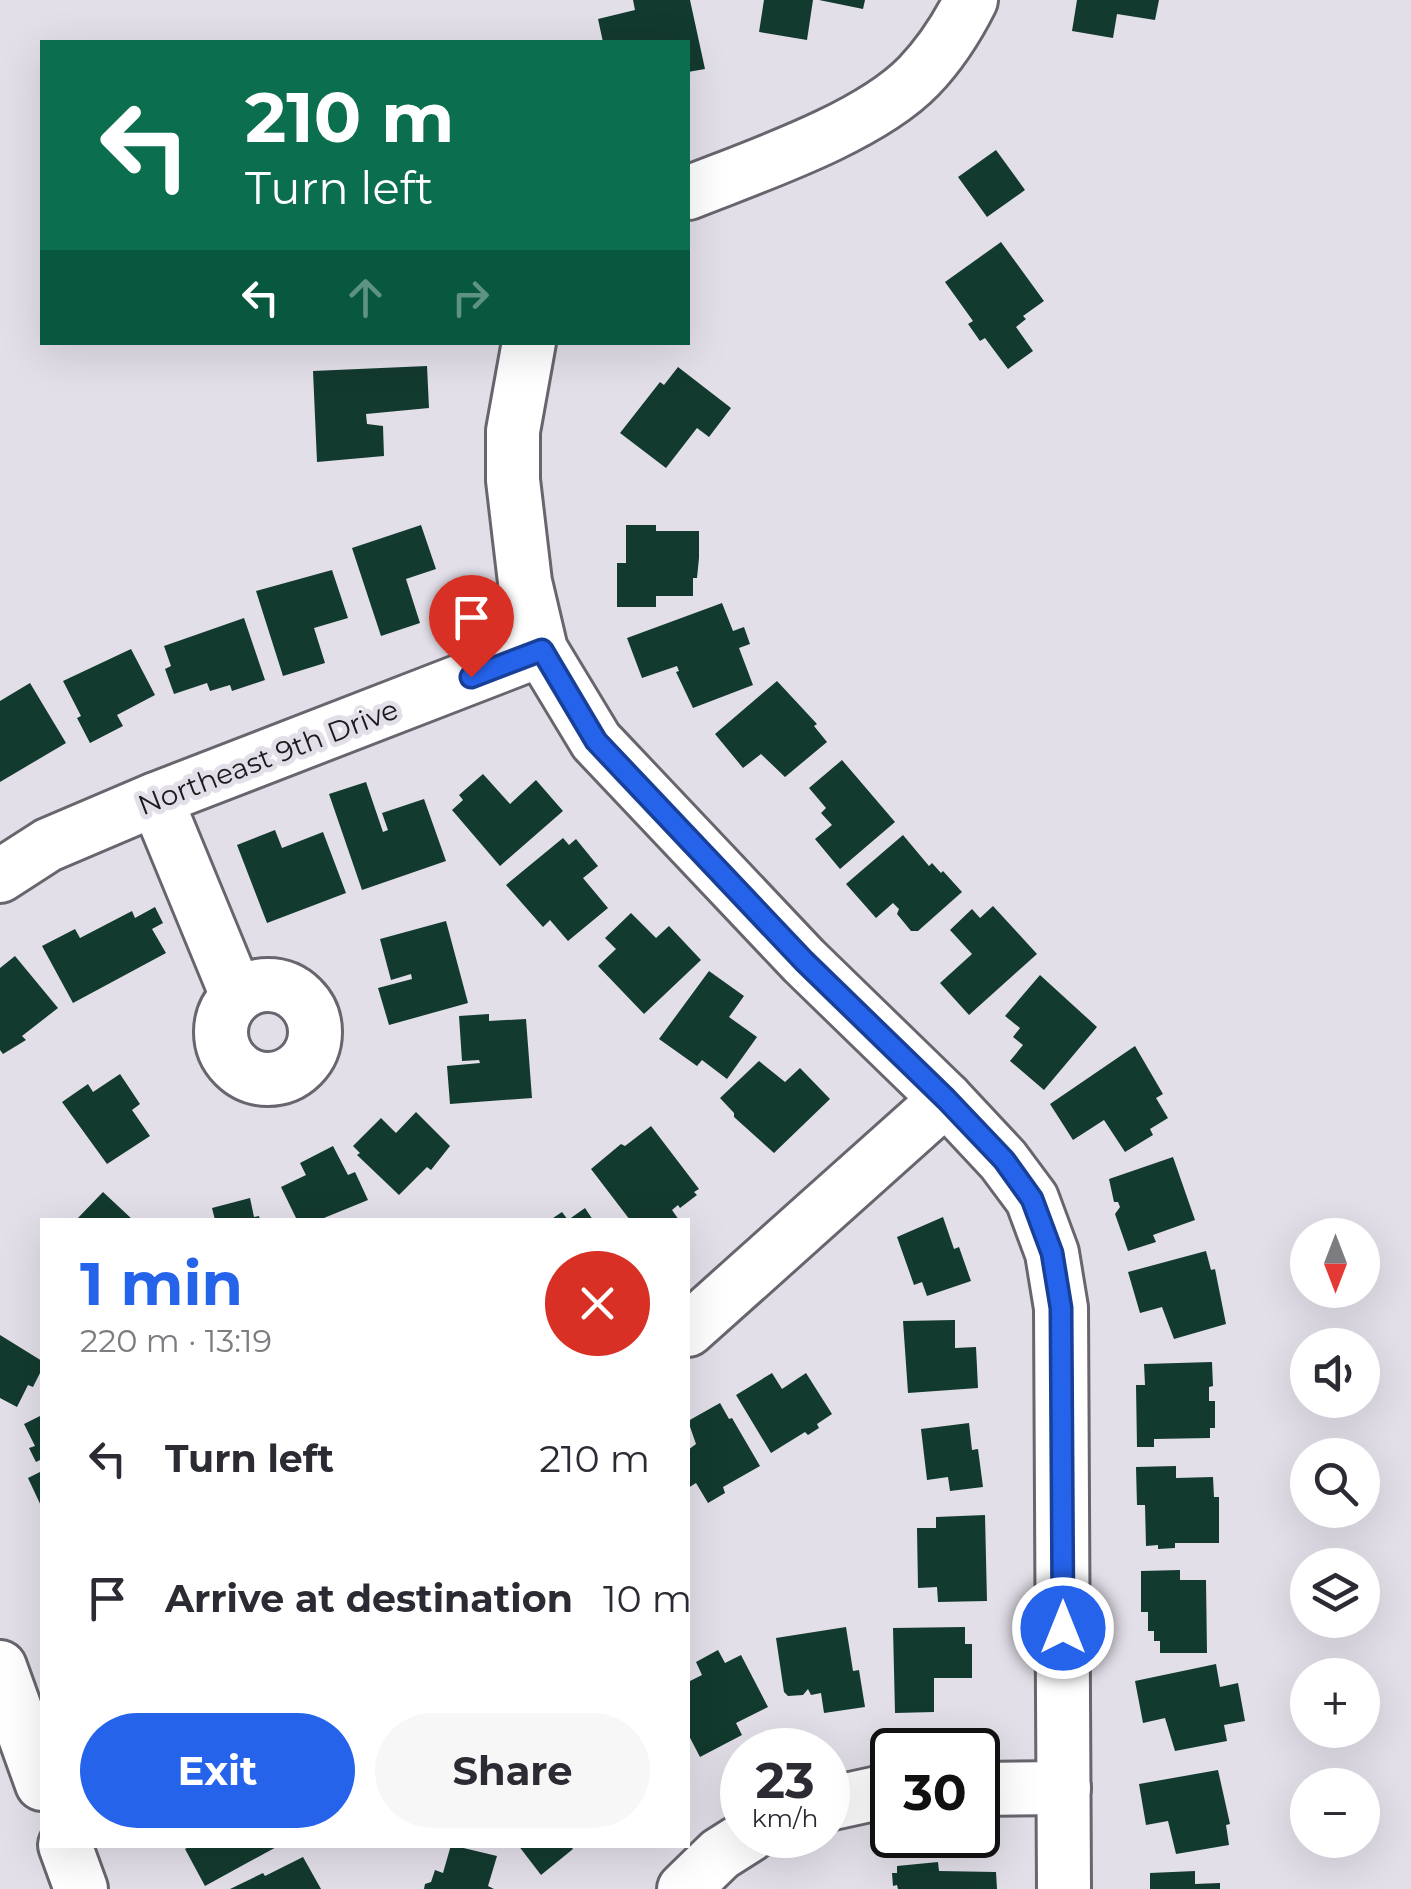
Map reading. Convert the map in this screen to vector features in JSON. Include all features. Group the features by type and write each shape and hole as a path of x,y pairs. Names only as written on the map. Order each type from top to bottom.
{"street":[{"path":"690,191 792,152 872,110 917,78 955,31 971,0"},
{"path":"528,345 514,431 514,480 525,582 542,650 596,741 804,961 1004,1160 1032,1199 1052,1253 1062,1328 1064,1889"},
{"name":"Northeast 9th Drive","path":"0,876 48,846 156,799 542,650"},
{"path":"156,799 239,994"},
{"path":"690,1328 946,1099"},
{"path":"0,1666 40,1778"},
{"path":"1000,1789 1064,1788"},
{"path":"66,1848 81,1889"},
{"path":"684,1889 720,1854"}],"building":[{"path":"633,0 690,0 705,69 690,72 690,40 603,40 598,19 635,10"},
{"path":"764,0 813,0 807,40 759,32"},
{"path":"819,0 865,0 863,9"},
{"path":"1077,0 1159,0 1155,20 1117,14 1113,38 1072,31"},
{"path":"996,150 1025,190 987,217 958,177"},
{"path":"1001,242 1044,301 1023,316 1026,319 1016,327 1033,351 1008,369 985,338 980,341 968,324 973,321 945,282"},
{"path":"427,366 429,408 366,414 367,424 383,426 384,456 317,462 313,371"},
{"path":"678,367 731,408 709,437 697,428 666,468 620,433 660,382 664,385"},
{"path":"421,525 436,569 406,579 420,623 381,636 352,548"},
{"path":"626,525 656,525 656,531 699,531 693,596 656,596 656,607 617,607 617,563 626,563"},
{"path":"332,570 348,618 314,628 325,663 283,676 256,591"},
{"path":"722,603 733,631 744,627 750,644 739,648 753,685 693,708 676,672 677,666 642,678 627,638"},
{"path":"244,618 265,680 232,691 230,685 210,691 207,683 174,694 165,669 171,666 164,646"},
{"path":"131,649 155,695 117,715 123,726 90,743 63,681"},
{"path":"777,681 817,724 814,726 827,742 785,777 761,754 743,768 715,734"},
{"path":"30,683 66,743 0,782 0,701"},
{"path":"842,760 895,822 840,869 815,839 832,825 821,813 826,808 809,788"},
{"path":"483,774 510,804 536,780 563,811 500,866 452,810 463,800 459,795"},
{"path":"366,782 383,832 388,830 382,813 424,799 446,861 362,890 329,794"},
{"path":"275,830 282,848 323,832 346,893 267,923 237,845"},
{"path":"903,835 929,866 932,863 943,871 962,892 918,931 911,931 893,903 876,918 846,884"},
{"path":"563,838 569,845 576,839 598,866 583,878 608,908 568,941 550,920 543,927 506,885"},
{"path":"993,906 1037,954 969,1015 940,983 972,954 950,930 972,909 980,918"},
{"path":"155,907 163,923 152,929 166,953 73,1003 42,946 75,929 80,938 132,911 135,918"},
{"path":"631,913 656,938 669,926 701,960 644,1014 598,966 616,949 605,938"},
{"path":"446,921 468,1003 389,1025 378,988 412,979 411,974 391,980 380,939"},
{"path":"15,956 58,1008 22,1036 26,1040 3,1054 0,968"},
{"path":"709,971 744,996 729,1017 757,1037 727,1079 702,1060 697,1066 659,1039"},
{"path":"1040,975 1097,1027 1044,1090 1010,1061 1023,1045 1013,1037 1020,1028 1005,1016"},
{"path":"489,1014 489,1021 526,1019 532,1098 450,1104 447,1066 480,1063 462,1061 459,1016"},
{"path":"1135,1046 1163,1094 1156,1098 1168,1118 1150,1129 1153,1135 1125,1152 1104,1120 1073,1140 1050,1104"},
{"path":"759,1061 785,1082 800,1068 830,1099 774,1153 734,1117 720,1098"},
{"path":"120,1074 140,1104 132,1110 150,1136 107,1164 62,1102 88,1084 93,1092"},
{"path":"416,1112 450,1146 431,1170 427,1167 399,1195 357,1155 360,1153 353,1146 381,1118 396,1133"},
{"path":"651,1126 699,1189 694,1192 697,1195 672,1210 678,1218 628,1218 591,1169 621,1144 625,1146"},
{"path":"333,1146 348,1175 355,1172 368,1200 324,1218 296,1218 281,1187 306,1175 300,1163"},
{"path":"1173,1157 1195,1220 1153,1235 1156,1242 1128,1251 1115,1214 1120,1207 1114,1202 1109,1179"},
{"path":"103,1192 131,1218 78,1218"},
{"path":"250,1198 254,1217 260,1218 214,1218 212,1208"},
{"path":"585,1208 592,1218 571,1218"},
{"path":"943,1217 971,1281 927,1296 922,1282 914,1285 897,1237"},
{"path":"1206,1251 1211,1270 1215,1269 1226,1324 1174,1339 1162,1307 1140,1313 1128,1272"},
{"path":"955,1320 955,1348 976,1347 978,1388 908,1393 903,1321"},
{"path":"0,1335 40,1360 40,1373 33,1387 28,1385 17,1407 0,1398"},
{"path":"1212,1362 1209,1401 1215,1401 1215,1428 1210,1428 1210,1438 1154,1439 1154,1447 1137,1447 1136,1385 1145,1385 1144,1364"},
{"path":"772,1373 782,1389 806,1373 832,1414 817,1424 819,1428 771,1453 736,1395"},
{"path":"720,1403 760,1466 723,1487 725,1493 708,1503 696,1483 690,1487 690,1448 696,1444 690,1420"},
{"path":"40,1416 40,1460 36,1462 29,1448 35,1446 24,1424"},
{"path":"969,1423 972,1450 978,1449 983,1487 950,1491 948,1477 927,1480 921,1429"},
{"path":"1176,1466 1176,1478 1213,1477 1214,1497 1219,1497 1219,1543 1175,1543 1175,1548 1158,1549 1158,1545 1146,1546 1145,1505 1137,1505 1136,1467"},
{"path":"40,1472 40,1504 28,1478"},
{"path":"985,1515 987,1601 938,1602 937,1587 918,1588 917,1528 936,1528 936,1517"},
{"path":"1180,1570 1180,1580 1206,1580 1207,1653 1160,1653 1160,1641 1154,1641 1154,1631 1148,1631 1148,1612 1141,1612 1141,1571"},
{"path":"846,1627 853,1671 859,1670 865,1707 824,1713 821,1693 811,1695 808,1689 803,1695 788,1696 784,1692 776,1638"},
{"path":"965,1627 965,1644 972,1644 972,1678 934,1678 934,1712 895,1713 893,1628"},
{"path":"718,1650 725,1663 741,1655 768,1707 736,1723 738,1728 720,1728 720,1747 700,1757 690,1738 690,1681 702,1675 696,1662"},
{"path":"1216,1664 1220,1687 1238,1683 1245,1721 1224,1725 1227,1741 1175,1751 1165,1718 1143,1723 1135,1681"},
{"path":"1218,1770 1230,1824 1226,1825 1229,1845 1176,1854 1168,1821 1146,1825 1139,1784"},
{"path":"187,1848 275,1848 205,1886"},
{"path":"450,1848 497,1856 488,1886 494,1889 424,1889 435,1870 443,1873"},
{"path":"520,1848 572,1848 573,1849 541,1875"},
{"path":"303,1857 321,1889 230,1889 263,1873 265,1876"},
{"path":"938,1862 939,1871 996,1872 997,1889 893,1886 892,1873 897,1873 897,1866"},
{"path":"1195,1871 1195,1884 1220,1883 1220,1889 1150,1889 1150,1873"}],"route":[{"path":"471,677 542,650 596,741 804,961 946,1099 1004,1160 1032,1199 1052,1253 1061,1308 1063,1628"}]}
